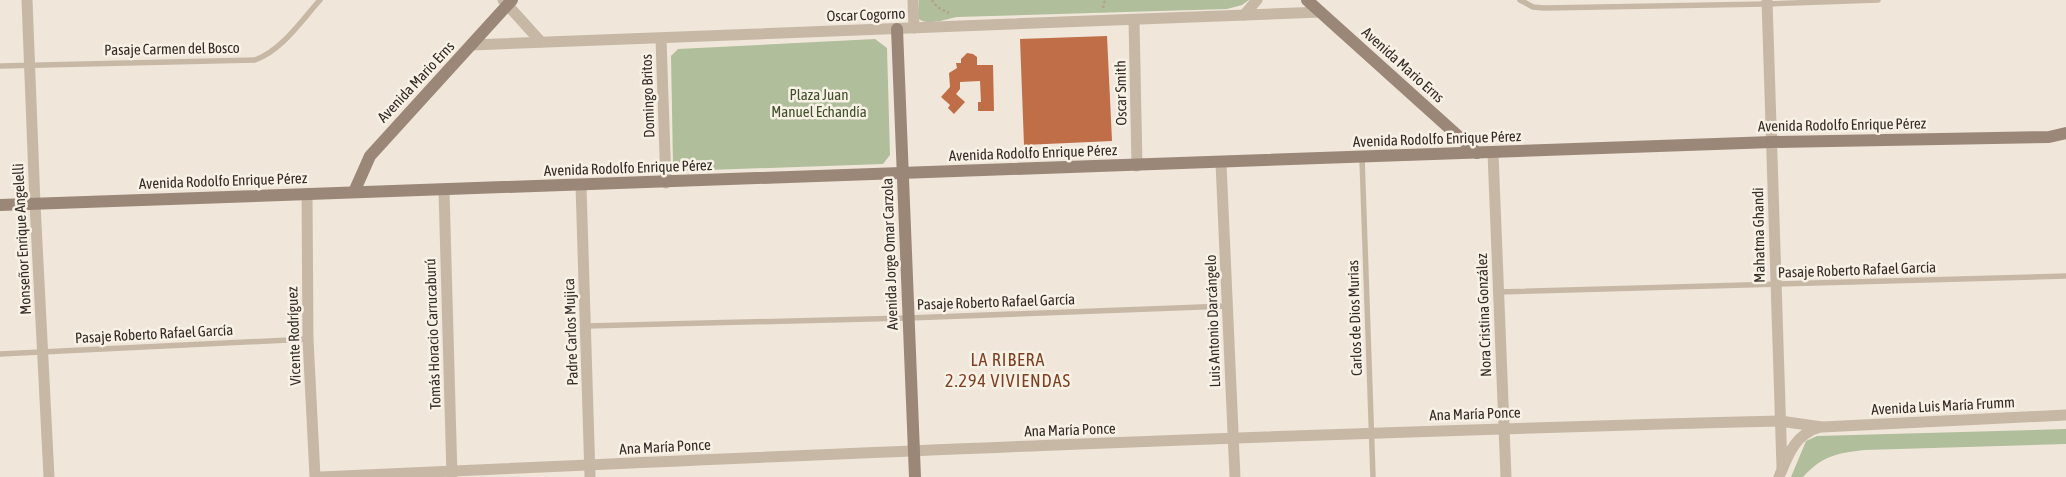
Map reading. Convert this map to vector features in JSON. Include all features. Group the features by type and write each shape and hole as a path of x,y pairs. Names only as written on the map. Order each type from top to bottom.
{"street":[{"name":"Monseñor Enrique Angelelli","path":"27,0 49,477"},
{"path":"913,0 914,28"},
{"path":"1244,15 1257,0"},
{"name":"Avenida Mario Erns","path":"1307,0 1477,153"},
{"path":"507,1 540,42"},
{"name":"Avenida Mario Erns","path":"354,192 370,156 472,45 507,1"},
{"name":"Mahatma Ghandi","path":"1767,2 1780,473"},
{"name":"Oscar Cogorno","path":"472,45 1321,12"},
{"name":"Oscar Smith","path":"1134,20 1137,166"},
{"name":"Avenida Jorge Omar Carzola","path":"897,29 915,477"},
{"name":"Domingo Britos","path":"661,39 666,183"},
{"name":"Avenida Rodolfo Enrique Pérez","path":"0,206 1772,142 2049,137 2066,133"},
{"name":"Nora Cristina González","path":"1493,153 1506,477"},
{"name":"Luis Antonio Darcángelo","path":"1222,163 1235,477"},
{"name":"Padre Carlos Mujica","path":"582,186 590,471"},
{"name":"Tomás Horacio Carrucaburú","path":"444,190 452,474"},
{"name":"Vicente Rodríguez","path":"307,194 308,339 315,477"},
{"name":"Avenida Luis María Frumm","path":"1822,427 2066,415"},
{"name":"Ana María Ponce","path":"320,477 590,471 914,451 1503,428 1780,420 1822,427"},
{"path":"1780,473 1800,437 1807,431 1822,427"}],"lane":[{"name":"Pasaje Carmen del Bosco","path":"0,66 255,60 266,56 275,48 320,0"},
{"path":"1520,0 1533,7 1544,8 1878,0"},
{"name":"Carlos de Dios Murias","path":"1362,158 1373,477"},
{"name":"Pasaje Roberto Rafael García","path":"1498,292 2066,276"},
{"name":"Pasaje Roberto Rafael García","path":"586,326 908,318 1228,306"},
{"name":"Pasaje Roberto Rafael García","path":"0,354 308,339"}],"path":[{"path":"932,0 937,7 952,15"},
{"path":"1103,11 1104,0"}],"green space":[{"path":"919,0 1249,0 1242,5 1227,9 957,17 942,21 926,22 918,18"},
{"name":"Plaza Juan Manuel Echandía","path":"875,39 887,48 890,155 883,164 680,171 673,164 671,56 678,49"},
{"path":"2066,429 2066,444 1855,451 1838,454 1824,460 1803,477 1791,477 1806,441 1817,436"}],"building":[{"path":"1107,36 1112,141 1024,145 1020,39"},
{"path":"967,53 977,57 977,65 993,65 994,111 978,111 978,102 981,102 980,81 960,82 960,89 956,94 965,102 954,114 948,108 950,105 941,97 950,87 949,73 957,68 956,63 961,63 961,59"}],"district":[{"name":"LA RIBERA 2.294 VIVIENDAS","path":"1008,370"}]}
